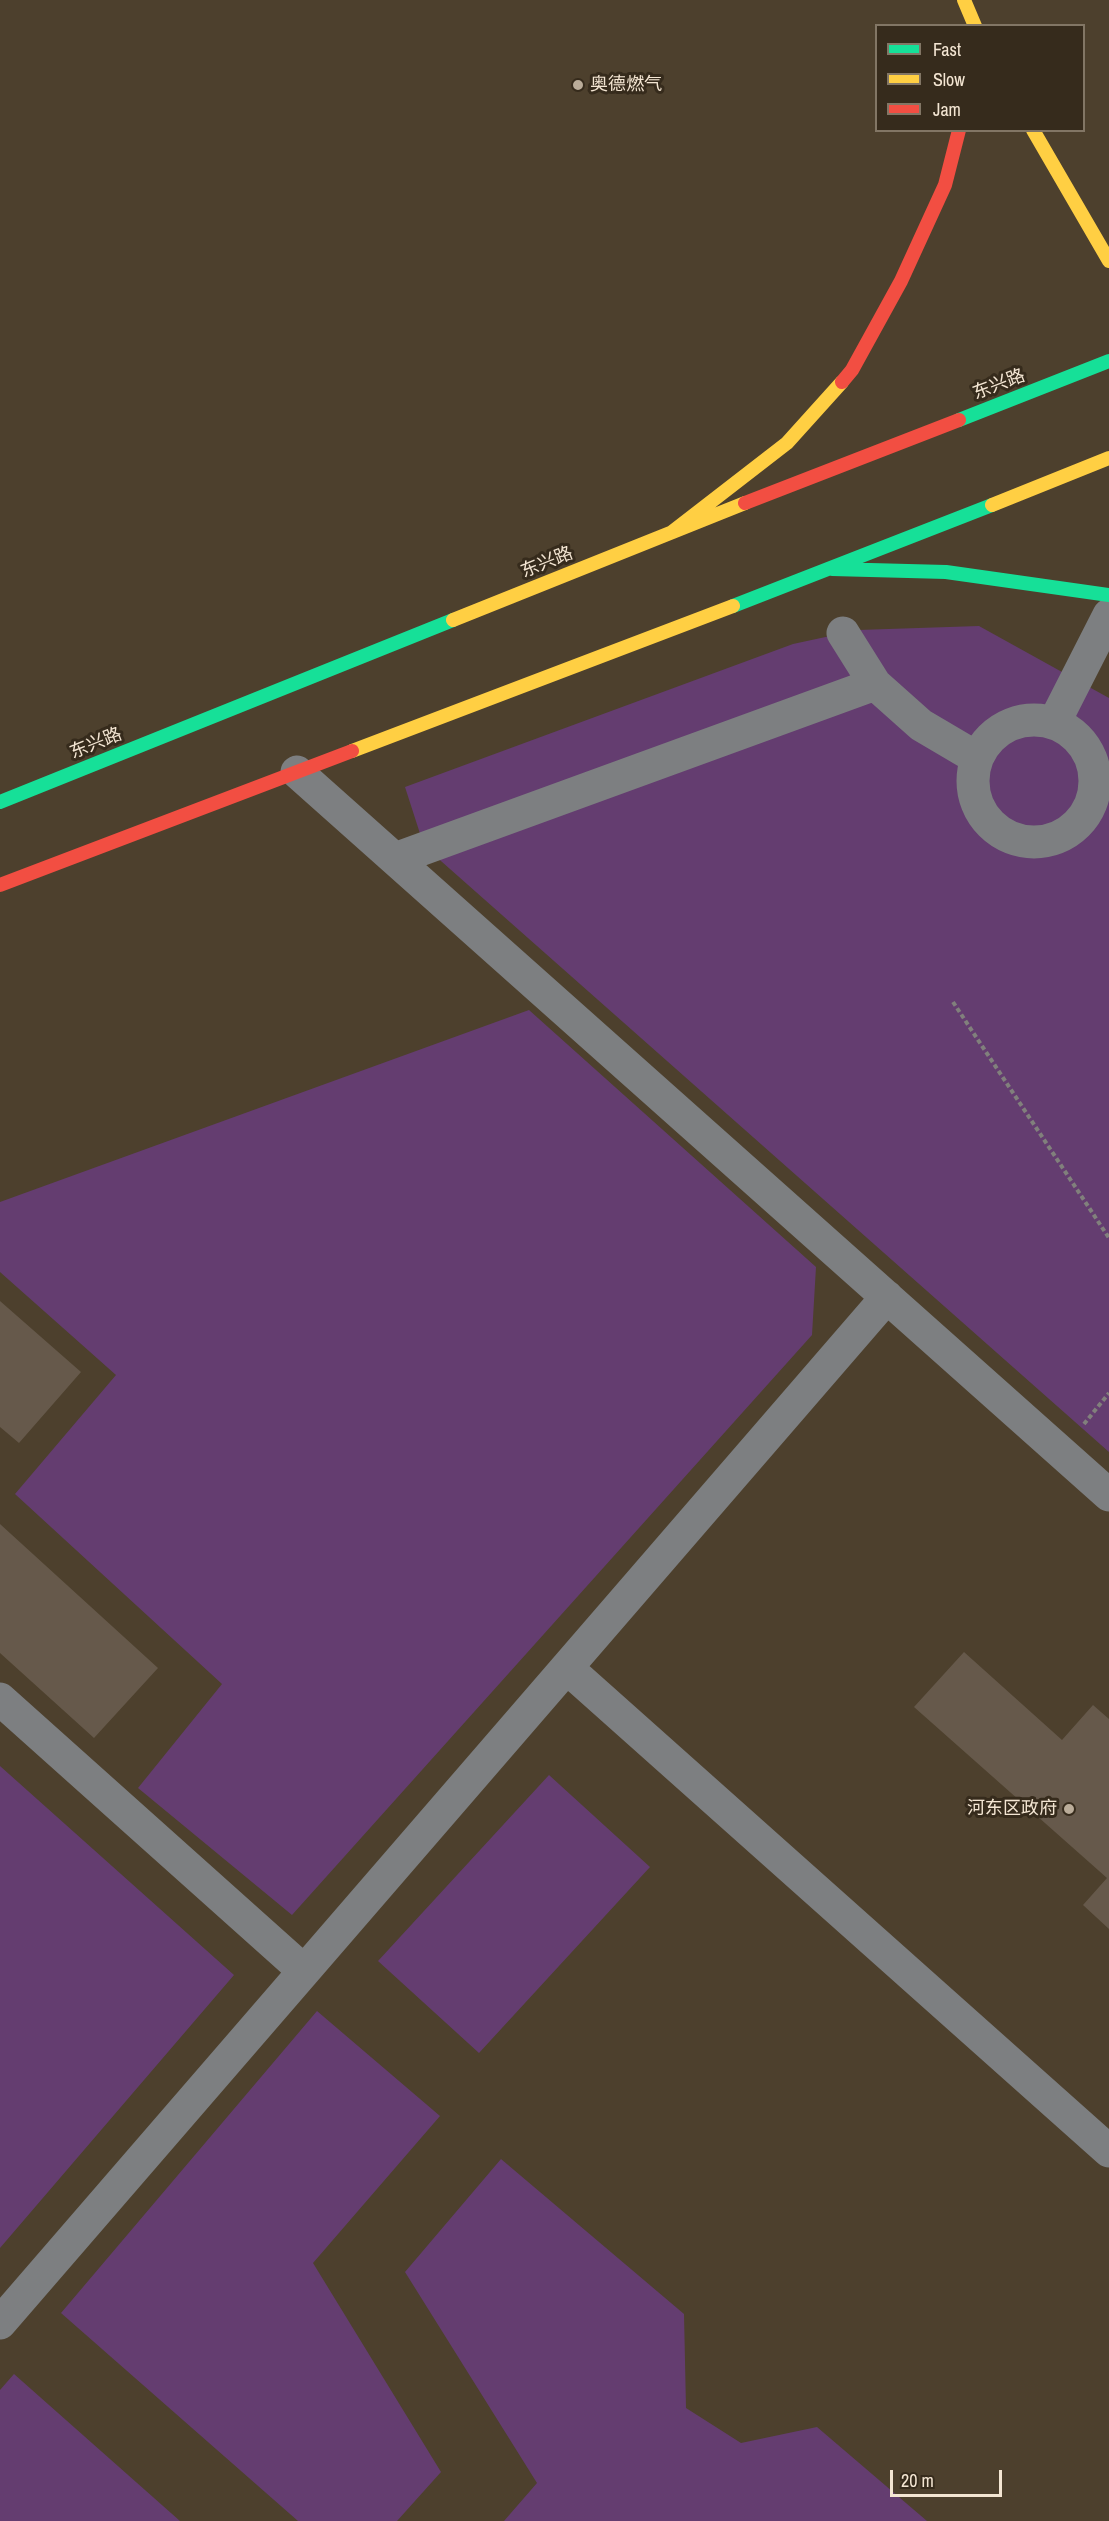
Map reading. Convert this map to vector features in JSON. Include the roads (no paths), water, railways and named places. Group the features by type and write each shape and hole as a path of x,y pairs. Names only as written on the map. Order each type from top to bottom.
{"main road":[{"path":"964,0 974,24"},
{"path":"672,532 788,443 852,370 901,281 945,185 958,132"},
{"path":"1034,132 1109,261"},
{"name":"东兴路","path":"0,802 672,532 1109,361"},
{"path":"0,885 832,569 1109,458"},
{"path":"832,569 946,572 1109,595"}],"street":[{"path":"1054,723 1109,615"},
{"path":"843,633 875,684 921,725 977,758"},
{"path":"395,859 875,684"},
{"path":"1035,720 1054,723 1072,733 1086,749 1094,768 1095,789 1089,809 1077,826 1060,837 1040,843 1019,841 1000,832 985,818 976,799 973,778 977,758 986,742 1000,730 1017,723 1035,720"},
{"path":"297,772 1109,1495"},
{"path":"0,2323 887,1297"},
{"path":"567,1668 1109,2151"},
{"path":"0,1699 304,1971"}],"place":[{"name":"奥德燃气","path":"578,85"},
{"name":"河东区政府","path":"1069,1809"}]}
